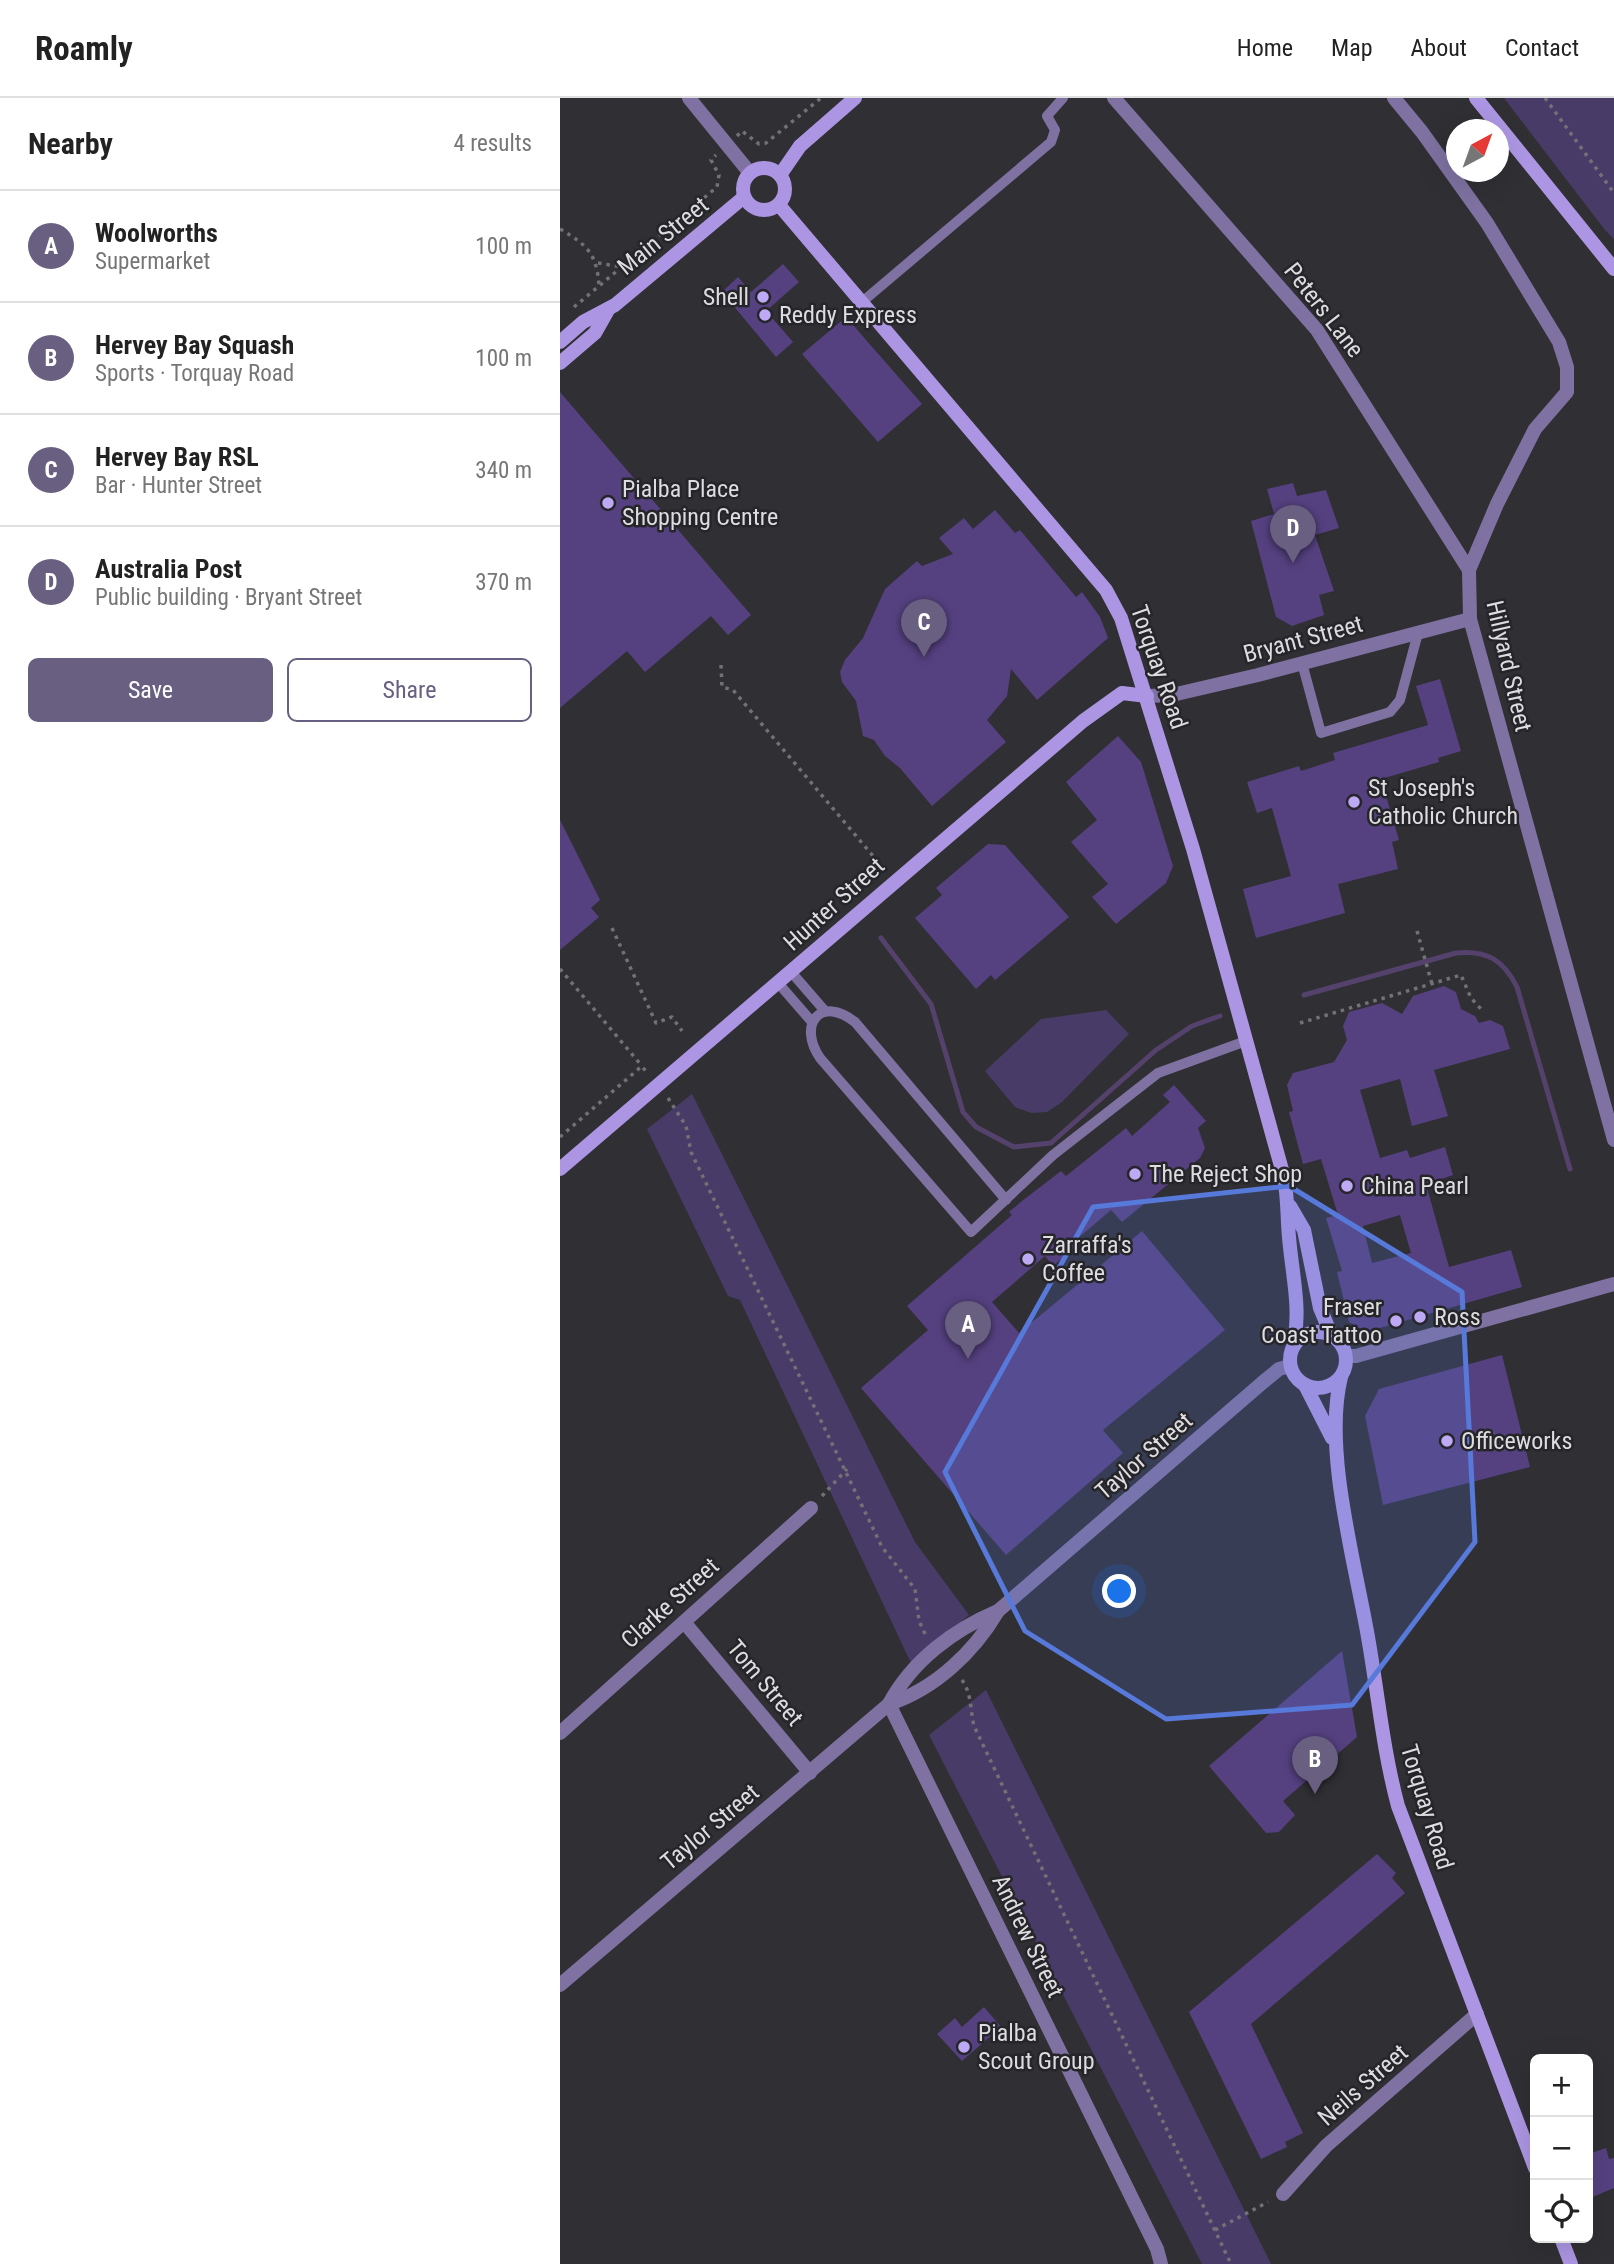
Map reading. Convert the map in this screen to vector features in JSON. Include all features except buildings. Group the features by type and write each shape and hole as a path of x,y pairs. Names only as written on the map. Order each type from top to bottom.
{"street":[{"path":"689,98 750,173"},
{"path":"780,175 800,146 855,98"},
{"name":"Peters Lane","path":"1114,98 1317,330 1469,570"},
{"name":"Hillyard Street","path":"1394,98 1422,132 1487,223 1559,342 1567,367 1567,391 1535,429 1497,504 1469,570 1470,619 1614,1140"},
{"path":"1476,98 1614,269"},
{"path":"769,168 780,175 786,190 779,205 768,211 757,209 744,197 743,184 750,173 769,168"},
{"name":"Main Street","path":"560,342 583,322 609,309 744,197"},
{"name":"Torquay Road","path":"779,205 1106,590 1121,618 1147,696 1290,1205 1304,1230 1320,1308 1331,1334"},
{"name":"Main Street","path":"560,363 595,333 609,309"},
{"name":"Bryant Street","path":"1147,696 1172,695 1470,619"},
{"name":"Hunter Street","path":"560,1169 657,1084 792,973 906,870 1116,695 1122,693 1147,696"},
{"name":"Torquay Road","path":"1290,1205 1289,1236 1298,1311 1294,1344"},
{"path":"1346,1356 1356,1356 1614,1284"},
{"path":"1314,1332 1331,1334 1338,1340 1346,1356 1340,1377 1325,1388 1305,1385 1293,1374 1290,1366 1294,1344 1314,1332"},
{"name":"Taylor Street","path":"560,1985 889,1704 904,1678 923,1659 964,1628 998,1611 1262,1383 1279,1369 1290,1366"},
{"name":"Torquay Road","path":"1340,1377 1336,1395 1334,1442 1378,1693 1387,1765 1398,1806 1530,2155"},
{"name":"Torquay Road","path":"1305,1385 1334,1442"},
{"name":"Clarke Street","path":"560,1733 811,1508"},
{"name":"Taylor Street","path":"889,1704 910,1698 935,1681 978,1642 998,1611"},
{"name":"Tom Street","path":"684,1622 810,1773"},
{"name":"Andrew Street","path":"889,1704 1151,2236 1161,2264"},
{"name":"Neils Street","path":"1283,2194 1326,2146 1477,2014"},
{"path":"1563,2243 1571,2264"}],"lane":[{"path":"862,302 1051,142 1055,130 1047,116 1063,98"},
{"path":"1302,663 1321,733 1390,712 1399,700 1418,633"},
{"path":"792,973 825,1011"},
{"path":"779,984 812,1022"},
{"path":"1006,1200 855,1022 836,1011 825,1011 812,1022 809,1032 811,1044 820,1058 971,1232 1006,1200 1053,1155 1158,1073 1246,1041"}],"path":[{"path":"570,311 717,187 719,175 711,160 743,131 759,144 766,144 821,98"},
{"path":"1545,98 1614,193"},
{"path":"560,229 575,237 598,263 622,267"},
{"path":"598,263 598,286"},
{"path":"721,665 722,687 733,690 879,863"},
{"path":"612,928 656,1023 672,1017 682,1031"},
{"path":"1417,931 1432,984"},
{"path":"560,969 657,1084"},
{"path":"1300,1023 1461,975 1471,998 1481,1009"},
{"path":"560,1137 642,1066"},
{"path":"811,1508 847,1469"},
{"path":"1215,2230 1283,2194"}],"highlighted area":[{"path":"1289,1186 1462,1292 1475,1542 1352,1705 1166,1719 1025,1631 945,1472 1093,1207"}],"shaded area":[{"path":"1504,98 1614,98 1614,239 1605,230"},
{"path":"1106,1010 1129,1034 1062,1102 1047,1112 1031,1113 1015,1107 985,1071 1041,1019"},
{"path":"692,1094 915,1542 969,1615 911,1663 740,1300 728,1296 647,1129"},
{"path":"986,1690 1271,2264 1202,2264 929,1735"}],"waterway":[{"path":"881,938 931,1004 963,1112 976,1127 1014,1147 1051,1143 1156,1050 1192,1026 1220,1016"},
{"path":"1304,995 1456,953 1476,953 1492,958 1506,969 1517,987 1570,1169"}],"place":[{"name":"Shell","path":"763,297"},
{"name":"Reddy Express","path":"765,315"},
{"name":"Pialba Place Shopping Centre","path":"608,503"},
{"name":"Australia Post","path":"1293,563"},
{"name":"Hervey Bay RSL","path":"924,657"},
{"name":"St Joseph's Catholic Church","path":"1354,802"},
{"name":"The Reject Shop","path":"1135,1174"},
{"name":"China Pearl","path":"1347,1186"},
{"name":"Zarraffa's Coffee","path":"1028,1259"},
{"name":"Ross","path":"1420,1317"},
{"name":"Fraser Coast Tattoo","path":"1396,1321"},
{"name":"Woolworths","path":"968,1359"},
{"name":"Officeworks","path":"1447,1441"},
{"name":"Hervey Bay Squash","path":"1315,1794"},
{"name":"Pialba Scout Group","path":"964,2047"}]}
